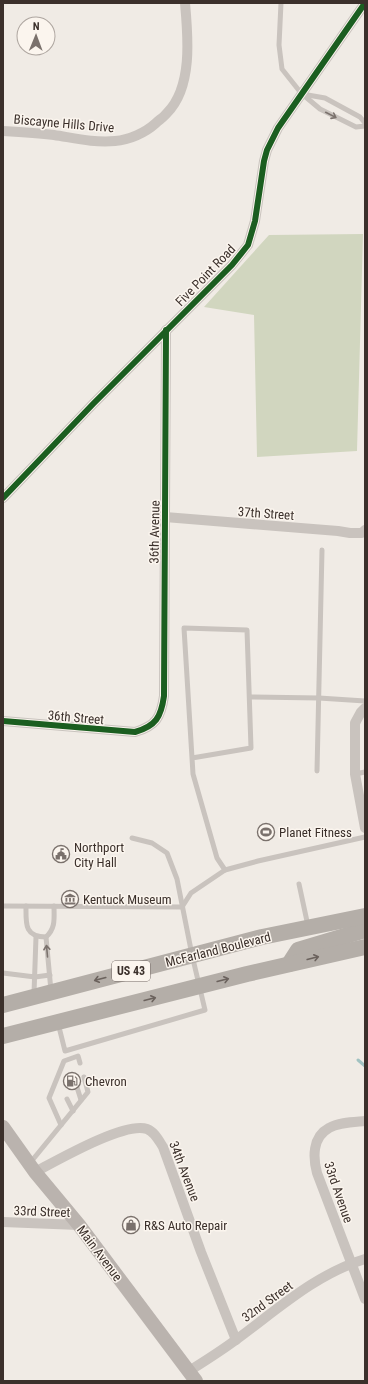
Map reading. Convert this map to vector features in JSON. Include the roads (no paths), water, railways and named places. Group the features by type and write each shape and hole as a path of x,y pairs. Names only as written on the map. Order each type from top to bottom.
{"highway":[{"name":"McFarland Boulevard","path":"3,1005 192,955 308,927 365,916"},
{"path":"289,964 298,950 365,930"},
{"name":"US 43","path":"5,1037 199,986 365,947"}],"main road":[{"name":"Main Avenue","path":"3,1127 32,1168 79,1225 192,1376"}],"street":[{"name":"Biscayne Hills Drive","path":"3,131 54,135 103,142 127,139 149,128 168,112 181,92 187,55 188,30 185,3"},
{"name":"Five Point Road","path":"3,498 93,404 232,265 248,246 255,222 267,150 278,128 365,3"},
{"name":"36th Avenue","path":"147,729 157,720 162,708 164,696 166,330"},
{"name":"37th Street","path":"165,517 350,533 362,533 365,530"},
{"path":"365,708 355,723 365,828"},
{"name":"36th Street","path":"3,722 123,732 135,732 147,729"},
{"name":"33rd Avenue","path":"365,1121 339,1124 328,1128 320,1137 315,1149 314,1161 365,1299"},
{"name":"34th Avenue","path":"32,1168 66,1156 122,1131 135,1128 147,1129 157,1137 163,1147 201,1252 236,1340"},
{"name":"33rd Street","path":"3,1222 79,1225"},
{"name":"32nd Street","path":"192,1376 236,1340 309,1286 333,1272 365,1259"}],"lane":[{"path":"281,3 279,45 282,69 302,93 320,109 356,127 365,124 360,117 325,98 302,93"},
{"path":"317,771 322,550"},
{"path":"192,758 251,748 247,630 184,628 192,758 193,774 213,843 218,858 225,870"},
{"path":"250,697 319,698 365,701"},
{"path":"182,907 190,893 225,870 365,837"},
{"path":"66,1051 204,1010 177,879 167,853 152,843 132,838"},
{"path":"299,884 308,927"},
{"path":"3,906 182,907"},
{"path":"26,906 26,927 36,936 46,937 51,933 54,925 54,906"},
{"path":"34,997 36,936"},
{"path":"46,937 51,992"},
{"path":"3,973 35,977 50,975"},
{"path":"58,1022 69,1062"},
{"path":"61,1125 49,1098 64,1061 69,1062 78,1056 80,1063"},
{"path":"58,1076 60,1081"},
{"path":"32,1168 61,1125 88,1092 84,1077"},
{"path":"76,1084 81,1100"},
{"path":"68,1099 73,1111"}],"waterway":[{"path":"358,1060 365,1066"}],"place":[{"name":"Planet Fitness","path":"266,832"},
{"name":"Northport City Hall","path":"61,854"},
{"name":"Kentuck Museum","path":"70,899"},
{"name":"Chevron","path":"72,1081"},
{"name":"R&S Auto Repair","path":"131,1225"}]}
